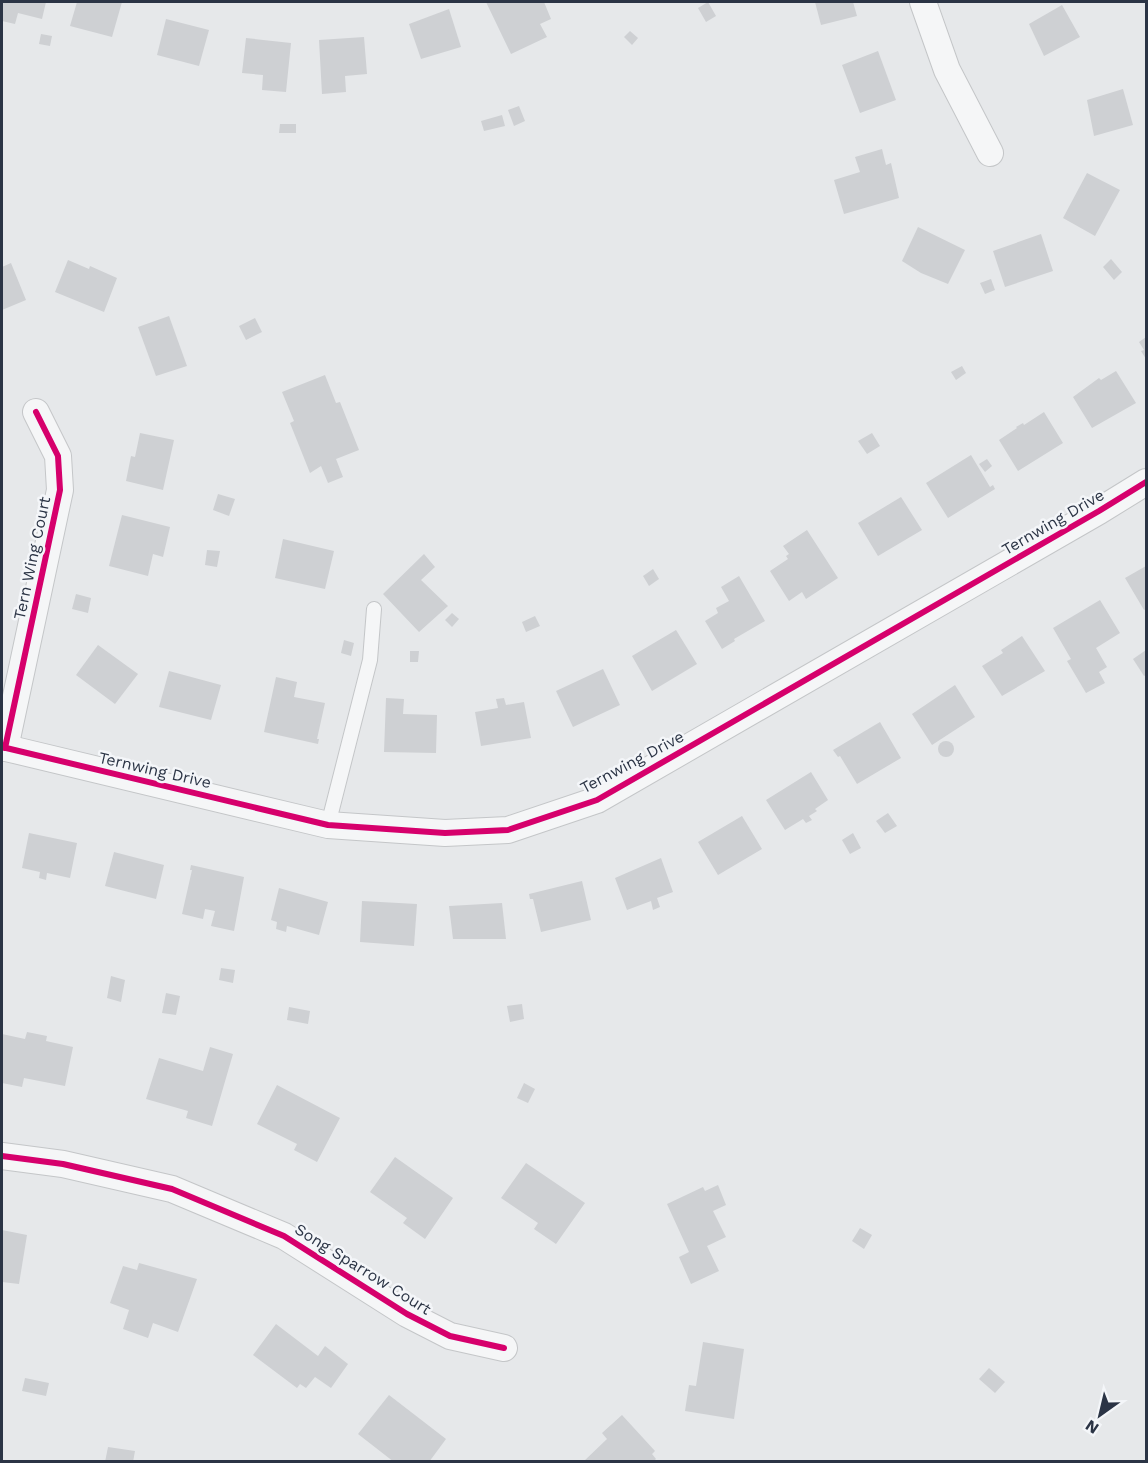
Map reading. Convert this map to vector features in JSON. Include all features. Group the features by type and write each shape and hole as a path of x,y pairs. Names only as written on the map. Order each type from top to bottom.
{"street":[{"path":"923,2 947,70 990,153"},
{"name":"Tern Wing Court","path":"3,747 60,490 58,456 36,412"},
{"name":"Ternwing Drive","path":"3,747 328,825 445,833 508,830 597,800 1146,482"},
{"name":"Song Sparrow Court","path":"2,1156 63,1164 172,1189 284,1236 407,1314 450,1336 504,1348"}],"lane":[{"path":"328,825 370,660 374,609"}],"building":[{"path":"2,2 46,2 42,19 18,13 15,24 2,21"},
{"path":"77,2 122,2 112,37 70,26"},
{"path":"486,2 544,2 551,19 540,24 547,37 511,54"},
{"path":"708,2 716,16 706,22 698,8"},
{"path":"815,2 853,2 857,16 821,25"},
{"path":"1062,5 1080,37 1044,56 1029,24"},
{"path":"449,9 461,47 421,59 409,24"},
{"path":"166,19 209,30 199,66 157,55"},
{"path":"630,31 638,38 632,45 624,37"},
{"path":"41,34 52,36 50,46 39,44"},
{"path":"364,37 367,74 345,76 346,92 322,94 319,40"},
{"path":"246,38 291,43 286,92 262,90 263,75 242,73"},
{"path":"878,51 896,100 860,113 842,65"},
{"path":"1123,89 1133,125 1094,136 1087,100"},
{"path":"519,106 525,121 514,126 508,110"},
{"path":"502,115 505,126 484,131 481,121"},
{"path":"280,124 296,124 296,133 279,133"},
{"path":"882,149 886,165 891,163 899,198 844,214 834,180 860,172 855,157"},
{"path":"1087,173 1120,190 1095,236 1063,218"},
{"path":"918,227 965,250 948,284 921,273 902,261"},
{"path":"1041,234 1053,271 1005,287 993,251"},
{"path":"1111,259 1122,272 1114,280 1103,267"},
{"path":"68,260 89,269 90,266 117,278 104,312 55,292"},
{"path":"11,263 26,300 2,310 2,267"},
{"path":"991,279 995,290 985,294 980,283"},
{"path":"169,316 187,366 156,376 138,327"},
{"path":"255,318 262,332 246,340 239,326"},
{"path":"1146,337 1146,359 1139,342"},
{"path":"962,366 966,373 956,380 951,372"},
{"path":"1116,371 1136,403 1092,428 1073,397 1099,378 1101,380"},
{"path":"325,375 336,403 340,402 359,450 336,459 343,477 328,483 321,466 310,473 290,423 294,421 282,392"},
{"path":"1044,412 1063,443 1018,471 999,440 1016,427 1023,423 1024,425"},
{"path":"140,433 174,440 163,490 126,481 131,456 135,457"},
{"path":"872,433 880,446 867,454 858,441"},
{"path":"971,455 990,487 993,485 995,489 948,518 926,483"},
{"path":"987,459 992,466 985,472 979,464"},
{"path":"218,494 235,499 229,516 213,510"},
{"path":"901,497 922,530 878,556 858,523"},
{"path":"122,515 170,527 163,557 153,554 148,576 109,566"},
{"path":"807,530 838,578 806,599 802,592 789,601 770,571 788,559 786,556 789,554 783,546"},
{"path":"283,539 334,551 325,589 275,578"},
{"path":"207,550 220,551 217,567 205,565"},
{"path":"424,554 435,567 421,580 448,606 419,632 383,594"},
{"path":"1146,566 1146,609 1144,610 1125,578"},
{"path":"653,569 659,579 649,586 643,576"},
{"path":"739,576 765,621 734,639 735,641 722,649 705,621 718,613 716,608 729,601 721,587"},
{"path":"76,594 91,598 88,613 72,609"},
{"path":"1100,600 1120,633 1096,648 1107,667 1099,672 1105,683 1086,693 1067,661 1071,659 1053,628"},
{"path":"452,613 459,619 452,627 445,620"},
{"path":"535,616 540,626 526,632 522,622"},
{"path":"676,630 697,664 652,691 632,656"},
{"path":"1022,636 1045,671 1002,696 982,666 1003,653 1001,650"},
{"path":"344,640 354,643 351,656 341,653"},
{"path":"98,645 138,674 115,704 76,675"},
{"path":"1146,650 1146,675 1144,676 1133,659"},
{"path":"410,651 419,651 418,662 410,662"},
{"path":"603,669 620,705 573,727 556,691"},
{"path":"169,671 221,685 211,720 159,707"},
{"path":"276,677 297,682 294,697 325,703 317,739 319,739 318,744 264,732"},
{"path":"955,685 975,717 932,745 912,714"},
{"path":"386,698 404,699 403,714 437,715 436,753 384,752"},
{"path":"504,698 506,705 524,702 531,738 481,746 475,712 498,708 496,699"},
{"path":"880,722 901,758 857,784 840,756 838,757 833,750"},
{"path":"946,741 952,743 954,749 952,755 946,757 940,755 938,749 940,743"},
{"path":"811,772 828,800 809,816 812,820 806,823 803,819 785,830 766,800"},
{"path":"888,813 897,826 885,833 876,821"},
{"path":"742,816 762,849 718,875 698,842"},
{"path":"29,833 77,843 70,878 47,873 46,880 39,878 40,872 22,868"},
{"path":"853,833 861,848 850,854 842,840"},
{"path":"114,852 164,865 156,899 105,886"},
{"path":"661,858 673,892 657,898 660,907 653,910 651,901 627,910 615,878"},
{"path":"191,865 244,877 234,931 211,926 215,911 205,909 203,919 182,914 192,870 190,870"},
{"path":"582,881 591,920 541,932 533,899 530,899 529,894"},
{"path":"279,888 328,902 319,935 287,926 286,932 276,929 277,922 271,920"},
{"path":"362,901 417,904 414,946 360,942"},
{"path":"502,903 506,939 453,939 449,906"},
{"path":"221,968 235,970 233,983 219,980"},
{"path":"111,976 125,980 121,1002 107,998"},
{"path":"166,993 180,996 176,1015 162,1013"},
{"path":"522,1004 524,1019 510,1022 507,1006"},
{"path":"289,1007 310,1011 308,1024 287,1020"},
{"path":"27,1032 47,1036 46,1041 73,1047 65,1086 24,1078 22,1087 2,1083 2,1034 25,1039"},
{"path":"210,1047 233,1054 212,1126 186,1118 188,1111 146,1099 159,1058 203,1071"},
{"path":"524,1083 535,1089 528,1103 517,1098"},
{"path":"277,1085 340,1118 317,1162 294,1150 297,1144 257,1124"},
{"path":"395,1157 453,1198 425,1239 403,1223 407,1218 370,1192"},
{"path":"526,1163 585,1203 556,1244 534,1229 538,1223 501,1198"},
{"path":"718,1185 726,1205 713,1211 726,1237 707,1246 719,1271 691,1284 679,1257 689,1252 667,1204 703,1187 705,1191"},
{"path":"860,1228 872,1235 864,1249 852,1241"},
{"path":"2,1230 27,1235 19,1284 2,1282"},
{"path":"139,1263 197,1279 178,1332 153,1323 148,1338 123,1329 129,1310 110,1303 123,1266 137,1270"},
{"path":"276,1324 318,1356 325,1346 348,1364 331,1388 315,1377 306,1388 300,1384 297,1388 253,1355"},
{"path":"703,1342 744,1349 734,1419 685,1411 689,1385 696,1386"},
{"path":"989,1368 1005,1382 995,1393 979,1379"},
{"path":"25,1378 49,1383 46,1396 22,1391"},
{"path":"389,1395 446,1439 429,1462 394,1462 358,1434"},
{"path":"622,1415 655,1451 652,1454 656,1459 653,1462 583,1462 607,1439 602,1433"},
{"path":"108,1447 135,1451 133,1462 105,1462"}],"cycle path":[{"path":"5,748 60,490 58,456 36,412"},
{"path":"2,747 328,825 445,833 508,830 597,800 1146,482"},
{"path":"2,1156 63,1164 172,1189 284,1236 407,1314 450,1336 504,1348"}]}
